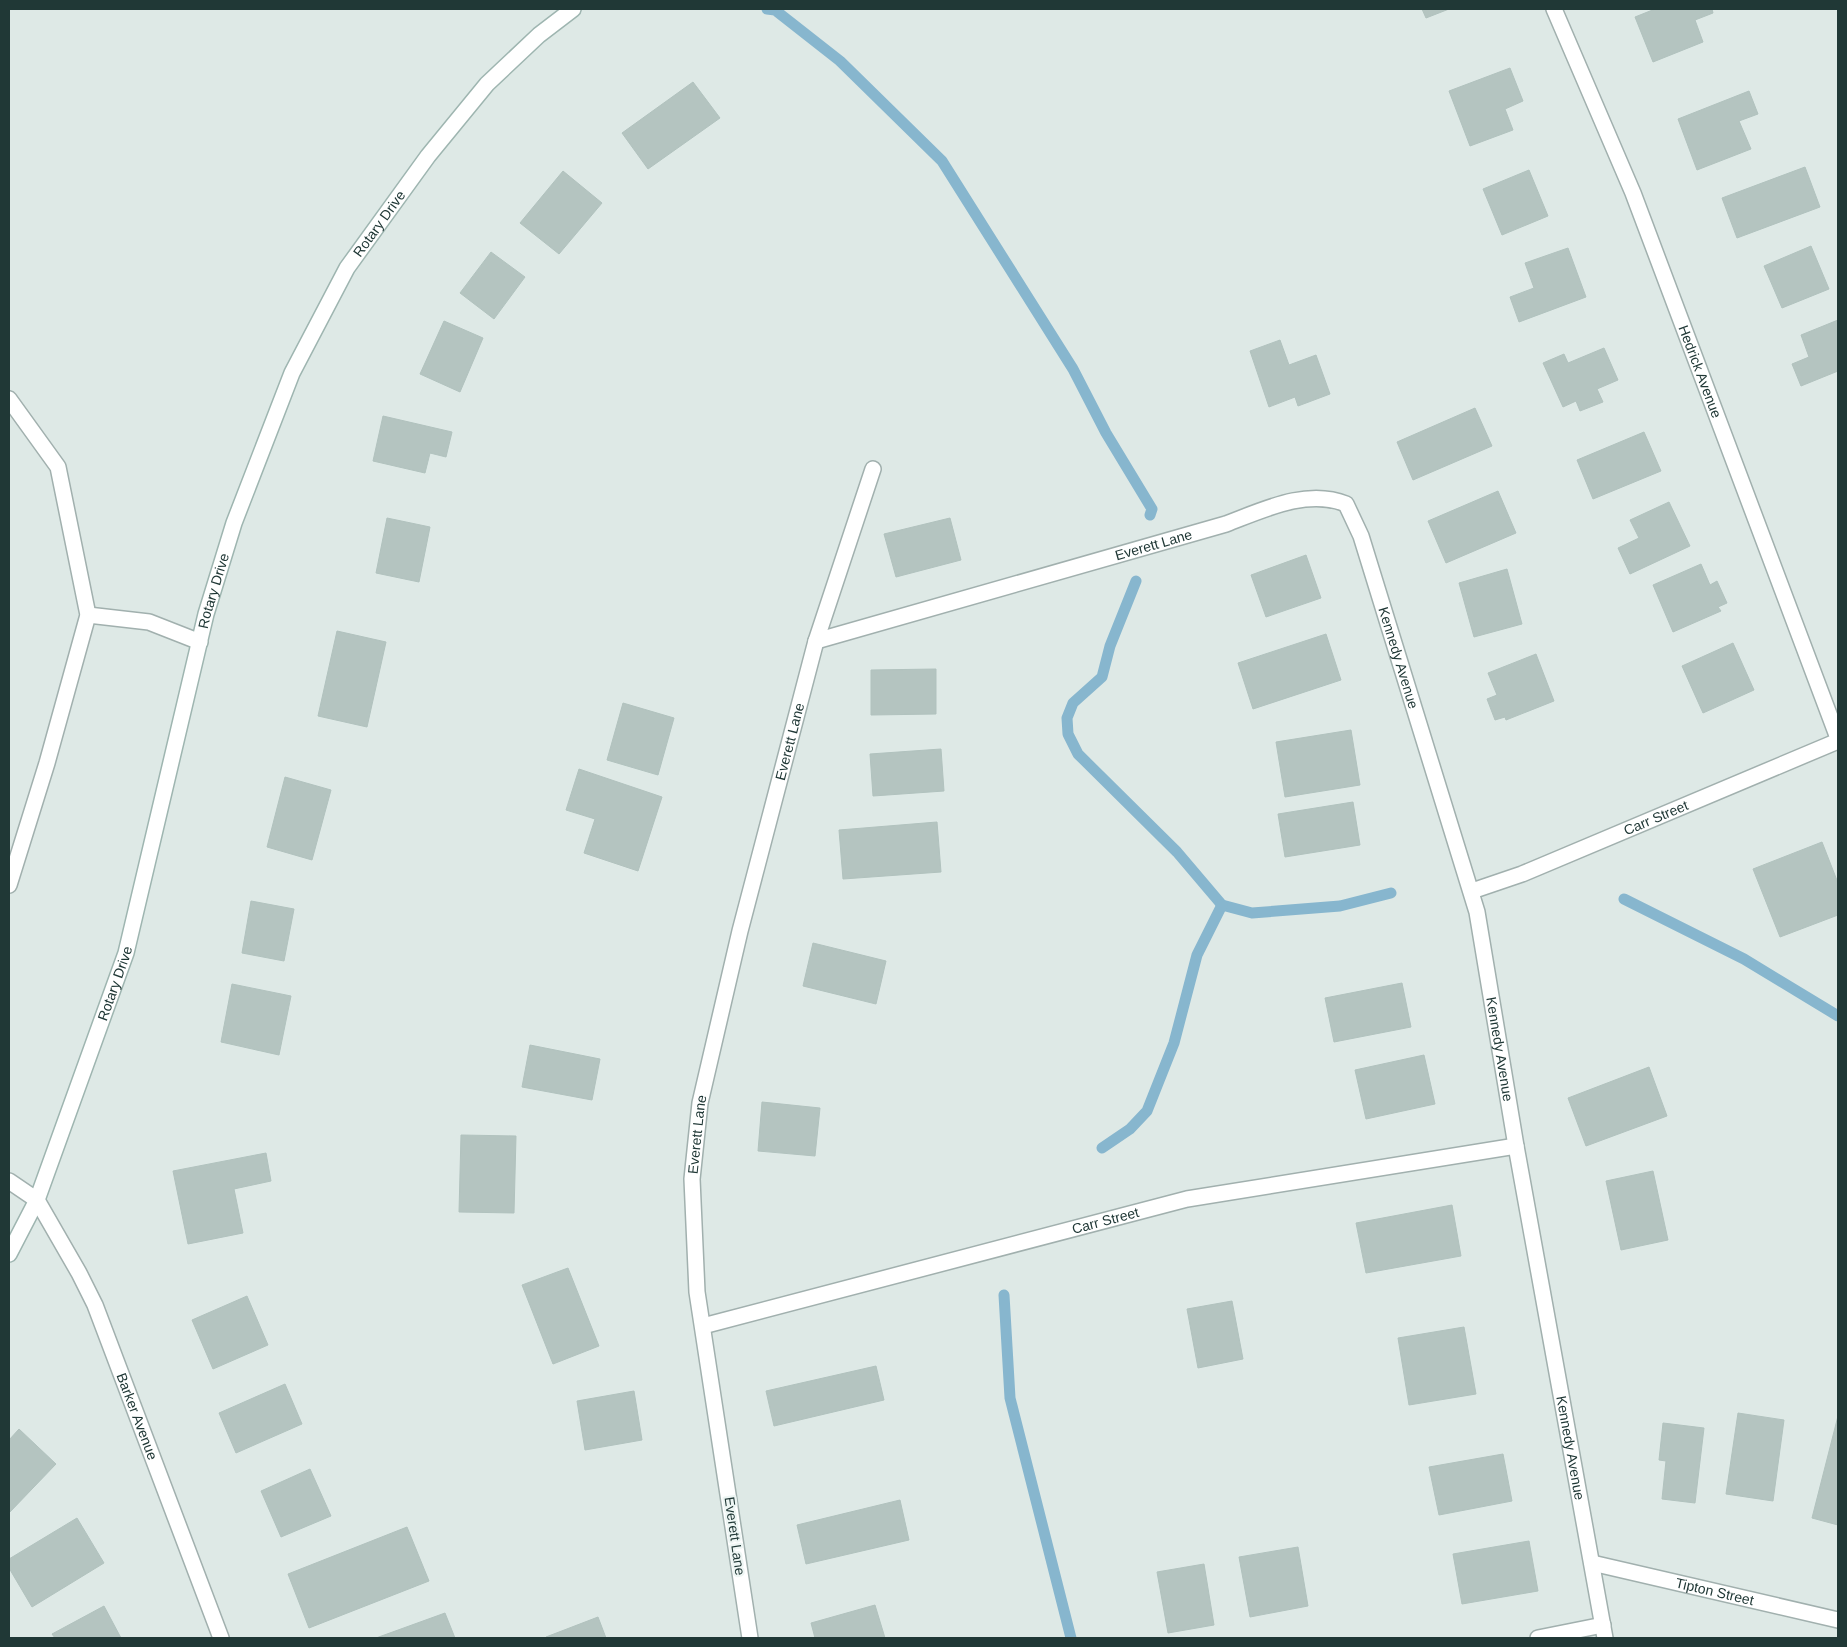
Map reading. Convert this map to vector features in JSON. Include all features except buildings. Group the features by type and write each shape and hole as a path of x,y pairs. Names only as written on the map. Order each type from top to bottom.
{"street":[{"name":"Rotary Drive","path":"9,1254 37,1200 126,953 200,642 234,523 292,373 347,268 428,156 487,84 539,35 573,9"},
{"name":"Hedrick Avenue","path":"1554,9 1633,193 1838,739"},
{"path":"9,399 58,467 88,615 47,763 9,886"},
{"name":"Everett Lane","path":"750,1638 697,1292 692,1179 700,1103 740,931 816,642 873,469"},
{"name":"Everett Lane","path":"816,642 1226,524 1280,504 1317,497"},
{"name":"Kennedy Avenue","path":"1317,497 1333,498 1346,504 1361,536 1472,891 1604,1632"},
{"path":"88,615 149,622 200,642"},
{"name":"Carr Street","path":"1472,891 1522,874 1838,739"},
{"name":"Carr Street","path":"703,1326 1187,1199 1516,1146"},
{"path":"9,1181 37,1200"},
{"name":"Barker Avenue","path":"37,1200 95,1305 219,1637"},
{"name":"Tipton Street","path":"1592,1563 1838,1620"},
{"path":"1538,1638 1604,1632"}],"waterway":[{"path":"767,9 775,10 840,61 942,161 1073,369 1106,433 1152,509 1150,515"},
{"path":"1136,581 1110,646 1102,677 1073,703 1067,718 1068,734 1078,754 1177,852 1222,905 1252,913 1340,906 1391,893"},
{"path":"1624,899 1744,959 1838,1016"},
{"path":"1102,1148 1130,1129 1147,1111 1174,1043 1197,955 1222,905"},
{"path":"1004,1295 1010,1398 1071,1638"}]}
